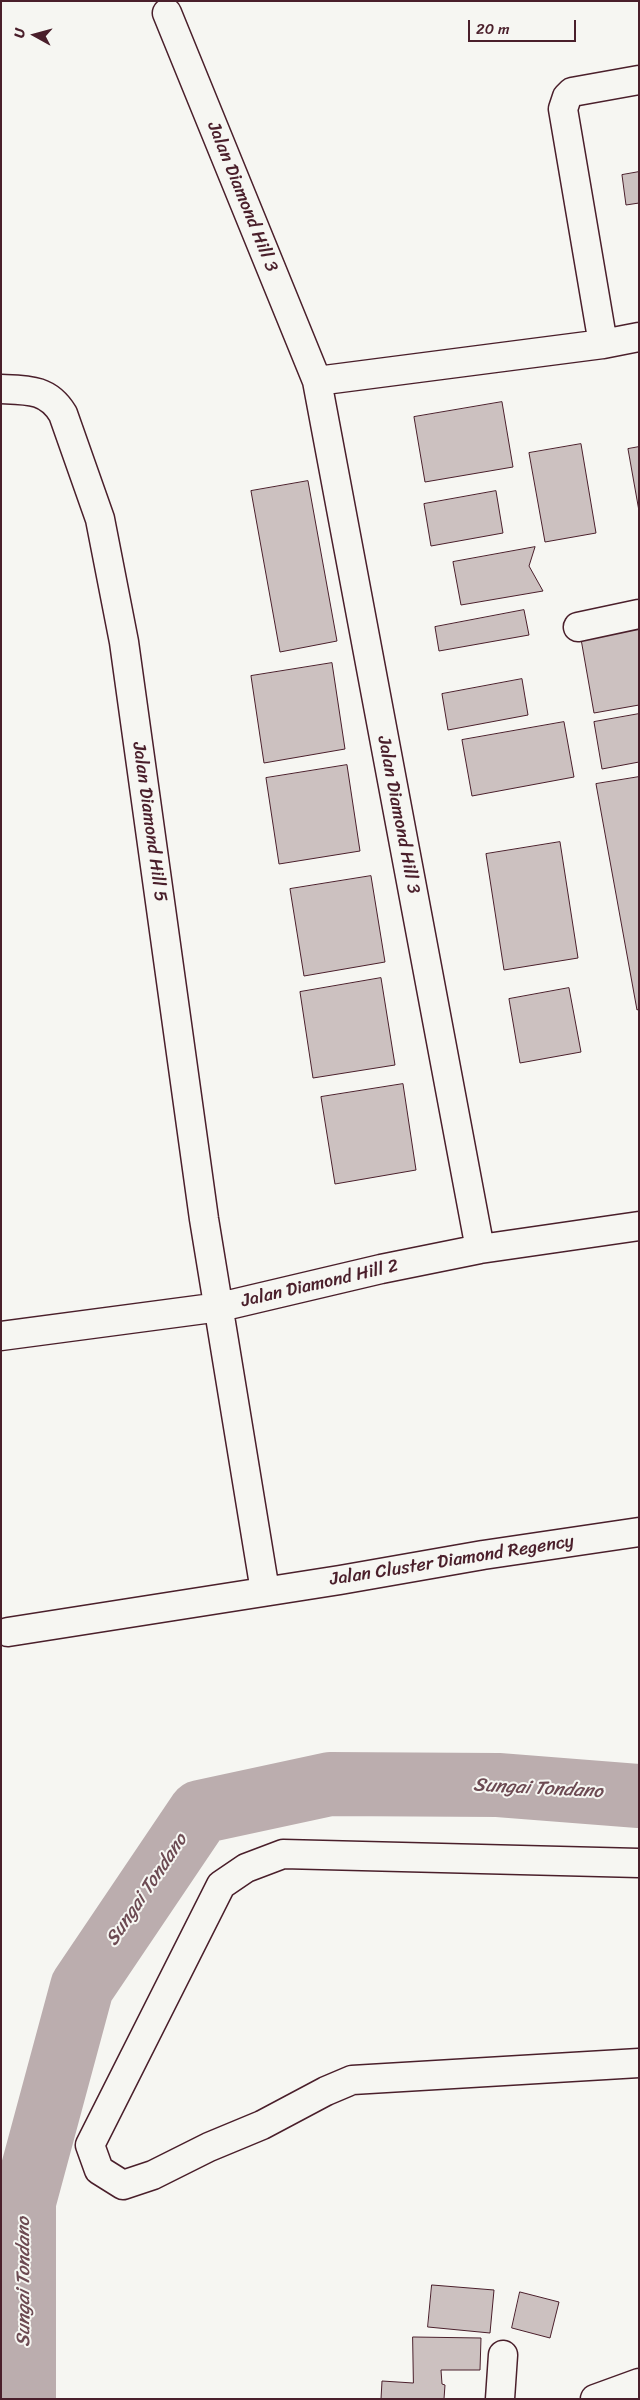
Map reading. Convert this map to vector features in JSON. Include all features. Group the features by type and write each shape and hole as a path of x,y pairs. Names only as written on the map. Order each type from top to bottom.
{"street":[{"name":"Jalan Diamond Hill 3","path":"167,13 317,381 480,1249"},
{"path":"603,344 563,109 567,97 572,92 639,80"},
{"path":"317,381 603,344 639,337"},
{"name":"Jalan Diamond Hill 5","path":"1,390 40,393 58,404 64,414 100,519 124,642 204,1220 220,1307"},
{"path":"578,627 639,614"},
{"name":"Jalan Diamond Hill 2","path":"1,1336 220,1307 381,1269 480,1249 639,1226"},
{"path":"220,1307 245,1474 266,1591"},
{"name":"Jalan Cluster Diamond Regency","path":"8,1632 482,1555 639,1532"},
{"path":"639,1863 283,1854 246,1868 221,1885 90,2144 99,2170 123,2185 153,2175 209,2147 262,2125 326,2090 352,2080 639,2063"},
{"path":"500,2399 503,2355"},
{"path":"595,2399 639,2383"}],"building":[{"path":"639,172 639,203 626,205 622,175"},
{"path":"502,402 513,467 425,482 414,417"},
{"path":"581,444 596,533 545,542 529,453"},
{"path":"639,447 639,511 628,449"},
{"path":"308,481 337,641 280,652 251,491"},
{"path":"496,491 503,533 431,546 424,504"},
{"path":"535,547 529,566 543,591 461,605 453,562"},
{"path":"524,610 529,635 439,651 435,627"},
{"path":"639,628 639,705 594,713 581,639"},
{"path":"332,663 345,749 264,763 251,676"},
{"path":"522,679 528,715 448,730 442,694"},
{"path":"639,714 639,762 602,769 594,722"},
{"path":"564,722 574,777 472,796 462,740"},
{"path":"347,765 360,851 279,864 266,778"},
{"path":"639,777 639,1009 637,1010 596,784"},
{"path":"560,842 578,958 504,970 486,854"},
{"path":"371,876 385,962 304,976 290,889"},
{"path":"381,978 395,1065 313,1078 300,992"},
{"path":"569,988 581,1052 520,1063 509,999"},
{"path":"403,1084 416,1170 335,1184 321,1097"},
{"path":"432,2285 494,2290 490,2333 428,2327"},
{"path":"520,2292 559,2302 550,2338 512,2328"},
{"path":"413,2337 481,2338 480,2370 441,2370 442,2384 445,2385 444,2399 381,2399 382,2381 413,2383"}],"waterway":[{"name":"Sungai Tondano","path":"24,2399 24,2202 82,1987 200,1812 330,1784 498,1785 639,1796"}]}
